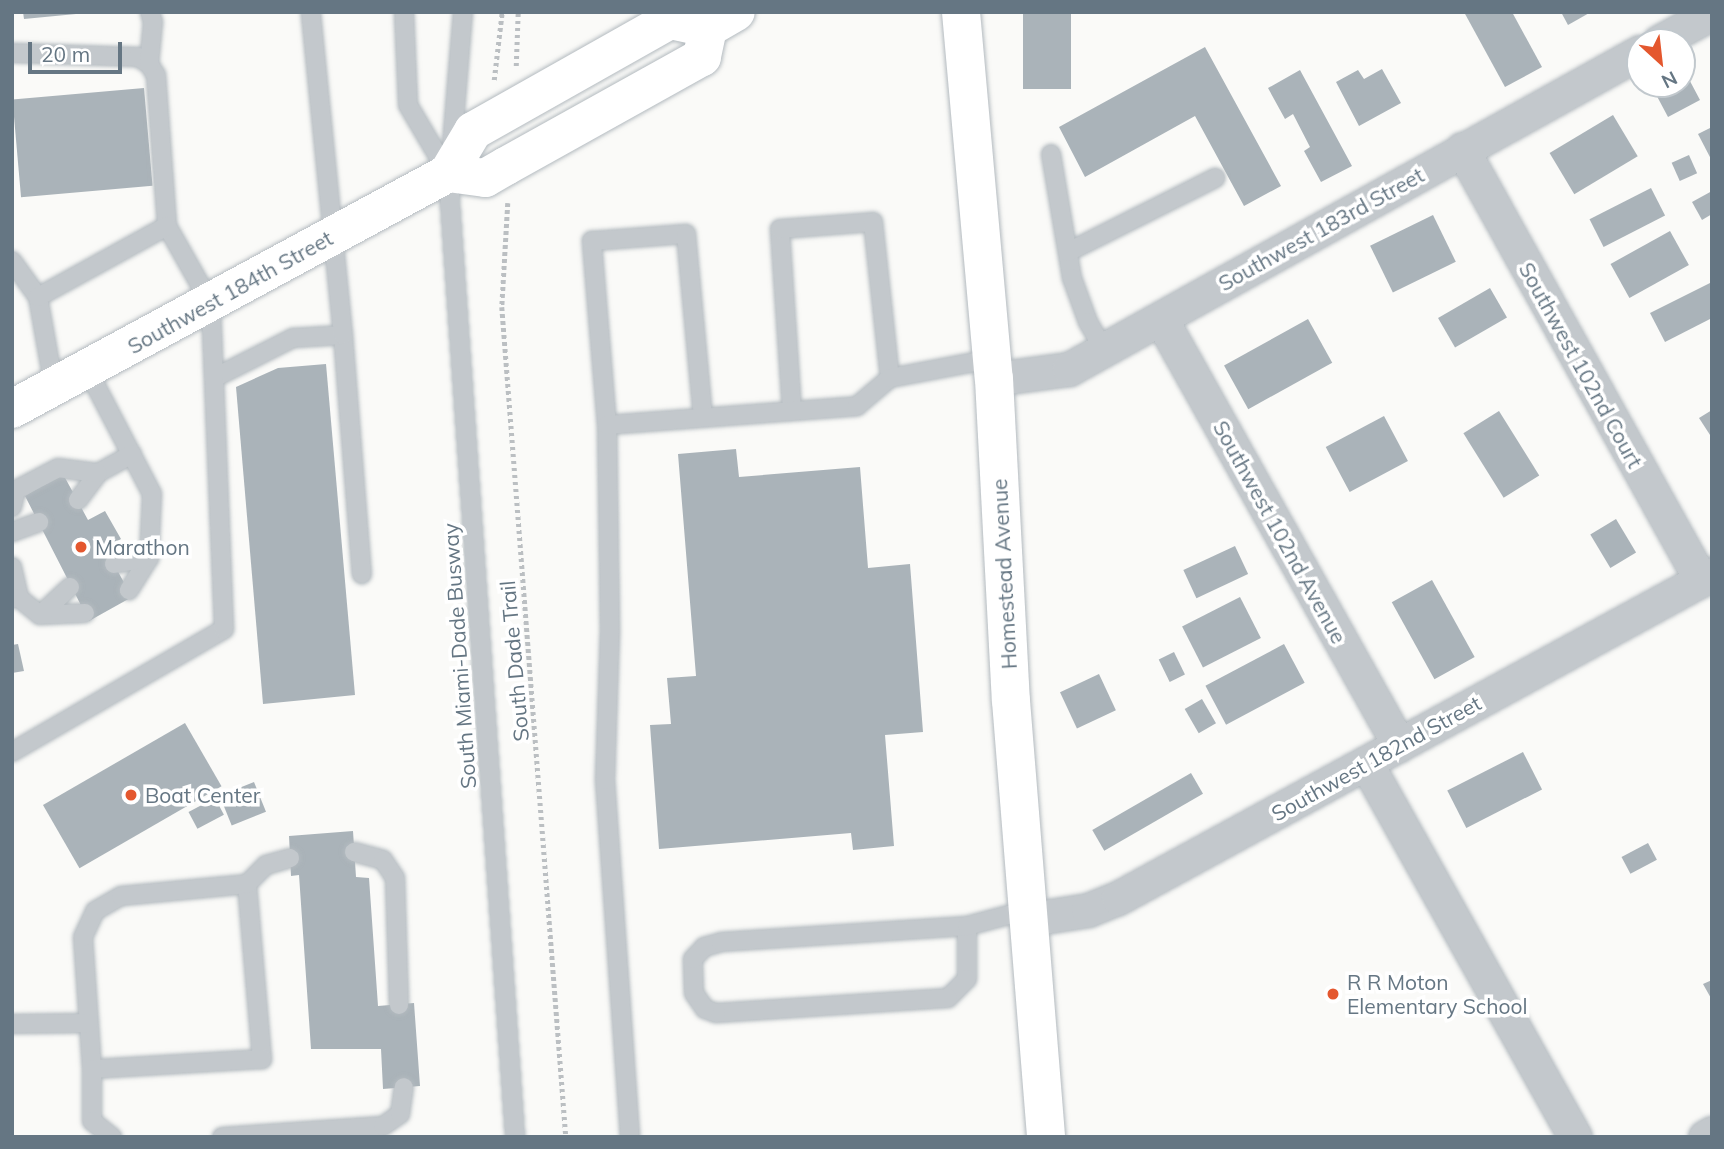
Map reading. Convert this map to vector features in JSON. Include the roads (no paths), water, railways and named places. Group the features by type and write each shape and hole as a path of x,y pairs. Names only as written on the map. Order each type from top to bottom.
{"street":[{"name":"Homestead Avenue","path":"961,12 993,369 1011,701 1031,914 1046,1137"},
{"path":"1685,28 1712,13"},
{"path":"448,173 472,131 670,20 722,20"},
{"name":"Southwest 183rd Street","path":"993,369 1062,371 1161,319 1626,60"},
{"name":"Southwest 102nd Court","path":"1462,149 1706,577"},
{"name":"Southwest 184th Street","path":"12,409 211,304 448,173"},
{"name":"Southwest 102nd Avenue","path":"1161,319 1399,745"},
{"name":"Southwest 182nd Street","path":"1031,914 1088,909 1118,898 1706,577"},
{"path":"1366,763 1575,1137"},
{"path":"1705,1137 1712,1133"}],"lane":[{"path":"149,64 153,22 150,12"},
{"path":"311,12 320,129 336,234 362,574"},
{"name":"South Miami-Dade Busway","path":"404,12 408,105 448,173"},
{"name":"South Miami-Dade Busway","path":"463,12 448,173 515,1137"},
{"path":"12,53 138,57 149,64 156,75 167,226 211,304 224,629 12,751"},
{"path":"1051,154 1068,252 1087,322 1104,350"},
{"path":"1068,252 1215,178"},
{"path":"792,411 780,229 873,222 890,378"},
{"path":"38,297 167,226"},
{"path":"630,1137 605,780 610,633 607,425 592,241 686,234 703,417"},
{"path":"12,261 38,297 71,378 132,454 152,494 149,558 129,590"},
{"path":"214,378 293,338 344,335"},
{"path":"607,425 857,406 890,378 993,369"},
{"path":"78,500 98,473 132,454"},
{"path":"12,507 16,490 58,468 98,473"},
{"path":"12,532 39,522"},
{"path":"114,564 149,558"},
{"path":"12,567 16,598 40,615 85,613"},
{"path":"40,615 70,587"},
{"path":"354,852 383,860 395,878 399,1005"},
{"path":"112,1137 92,1121 92,1069 83,937 95,911 121,896 247,884 266,865 290,858"},
{"path":"92,1069 262,1059 247,884"},
{"path":"967,926 967,979 948,998 716,1013 705,1009 694,993 693,960 704,947 721,942 967,926 1031,914"},
{"path":"12,1024 89,1023"},
{"path":"222,1137 383,1126 400,1114 404,1087"}],"place":[{"name":"Marathon","path":"81,547"},
{"name":"Boat Center","path":"131,795"},
{"name":"R R Moton Elementary School","path":"1333,994"}]}
